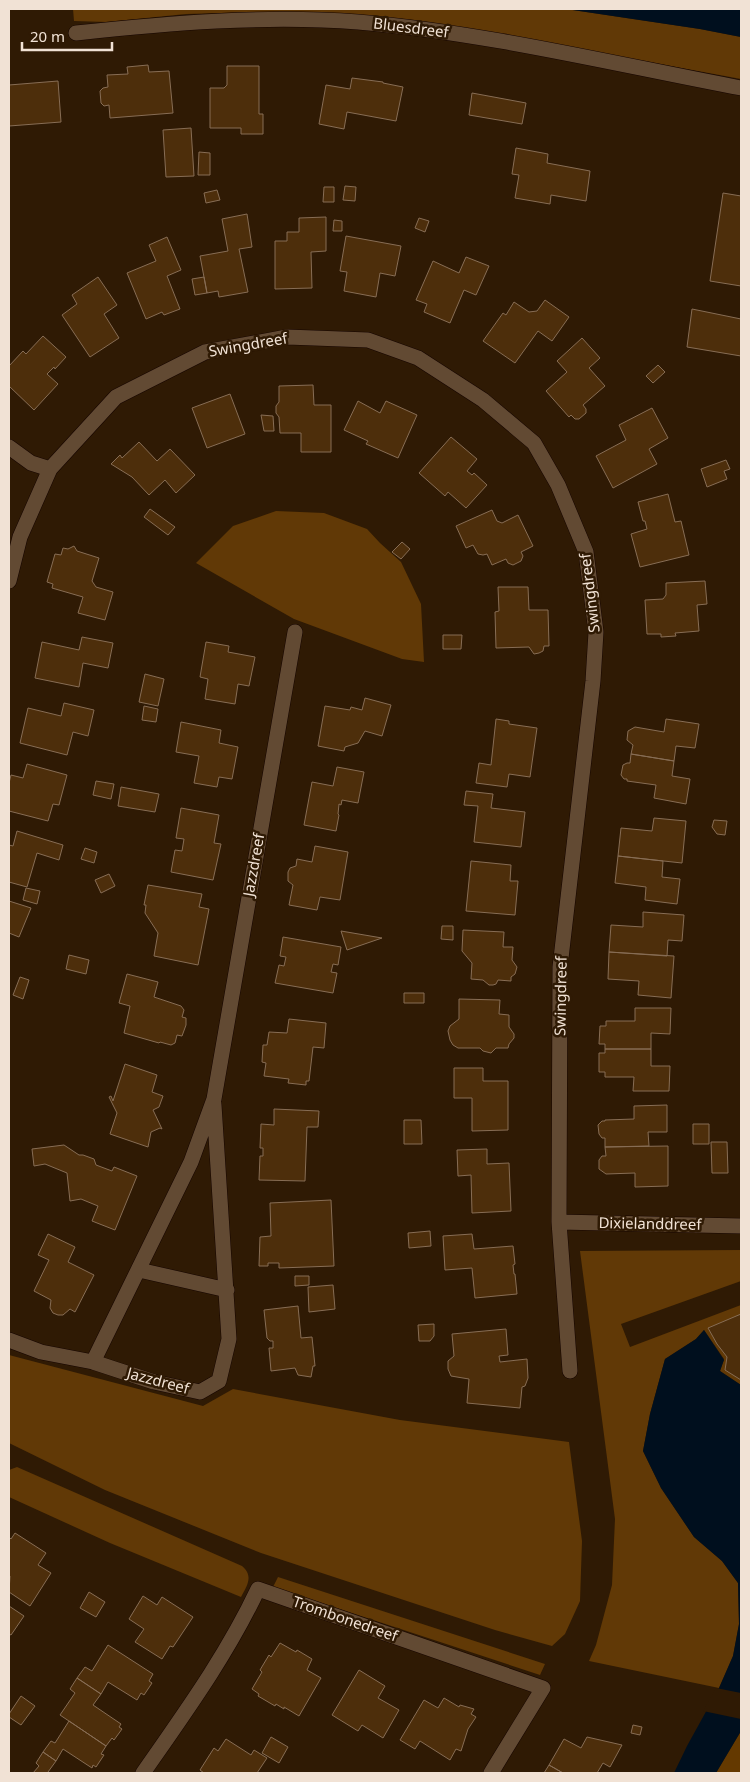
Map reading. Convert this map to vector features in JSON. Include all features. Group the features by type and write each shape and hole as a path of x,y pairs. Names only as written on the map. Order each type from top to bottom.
{"street":[{"name":"Bluesdreef","path":"76,33 190,22 303,19 358,22 475,36 741,88"},
{"name":"Swingdreef","path":"9,581 20,537 50,469 116,397 205,352 287,337 368,340 418,358 483,400 534,443 558,485 586,552 596,632 593,681 560,967 559,1222 570,1371"},
{"path":"9,447 31,463 50,469"},
{"name":"Jazzdreef","path":"93,1362 191,1162 214,1099 295,632"},
{"name":"Jazzdreef","path":"9,1340 41,1352 93,1362 154,1382 200,1392 219,1381 229,1338 214,1099"},
{"name":"Dixielanddreef","path":"559,1222 741,1226"},
{"path":"139,1270 227,1290"},
{"name":"Trombonedreef","path":"143,1773 196,1698 258,1589 543,1688 491,1773"}],"shaded area":[{"path":"73,9 566,9 741,37 741,79 414,20 351,14 259,12 186,14 106,22 74,21"},
{"path":"276,511 324,513 367,529 401,562 421,604 424,662 402,659 294,619 196,563 233,526"},
{"path":"741,1250 741,1281 621,1324 630,1347 741,1305 741,1385 720,1371 724,1359 704,1330 696,1339 665,1359 650,1414 643,1451 661,1488 694,1537 722,1561 738,1583 739,1624 733,1656 719,1688 589,1661 596,1645 612,1585 615,1519 580,1251"},
{"path":"9,1355 203,1406 233,1389 400,1420 569,1442 582,1541 580,1601 565,1634 552,1646 495,1630 261,1553 105,1490 9,1443"},
{"path":"17,1467 242,1566 249,1577 241,1597 110,1543 9,1497 9,1470"},
{"path":"278,1577 545,1664 540,1675 273,1587"},
{"path":"741,1731 741,1773 716,1773"}],"water":[{"path":"566,9 741,9 741,37 700,29"},
{"path":"704,1330 724,1360 720,1371 741,1385 741,1731 716,1773 674,1773 719,1688 733,1656 739,1624 738,1583 722,1561 694,1537 661,1488 643,1451 650,1414 665,1359 696,1339"}],"pier":[{"path":"716,1688 741,1693 741,1719 703,1711"}],"building":[{"path":"148,65 149,72 169,71 173,113 110,118 109,105 104,106 101,103 100,91 108,87 107,75 128,74 127,67"},
{"path":"227,66 259,66 259,114 263,114 263,134 241,134 241,128 210,128 210,88 224,88 227,85"},
{"path":"352,78 403,87 396,121 347,112 344,129 319,124 326,85 350,89"},
{"path":"58,81 61,122 9,126 9,85"},
{"path":"472,93 526,103 522,124 469,115"},
{"path":"191,128 194,176 166,177 163,130"},
{"path":"516,148 548,154 547,163 590,171 586,201 551,195 550,204 515,198 519,175 512,174"},
{"path":"199,152 210,153 210,175 198,175"},
{"path":"345,186 356,187 355,201 343,200"},
{"path":"324,187 334,187 334,202 323,202"},
{"path":"217,190 220,200 206,203 204,193"},
{"path":"723,193 741,196 741,286 710,281"},
{"path":"247,214 252,247 239,249 248,292 219,297 218,291 207,293 200,256 228,251 222,219"},
{"path":"326,217 326,251 311,252 312,288 275,289 275,241 287,241 287,232 299,232 299,218"},
{"path":"419,218 429,221 425,232 415,228"},
{"path":"334,220 342,221 342,231 333,231"},
{"path":"346,236 401,246 395,276 380,273 376,297 344,291 347,272 340,271"},
{"path":"167,237 181,270 167,276 180,309 164,315 162,312 146,319 127,273 156,261 149,245"},
{"path":"466,257 489,266 476,295 464,290 450,323 424,312 427,304 416,300 433,261 459,273"},
{"path":"98,277 117,305 104,314 119,338 90,357 62,315 77,304 72,295"},
{"path":"204,277 207,293 195,295 192,279"},
{"path":"545,300 569,317 552,341 538,331 515,363 483,341 503,313 506,315 514,302 529,312 537,311"},
{"path":"692,309 741,319 741,356 687,347"},
{"path":"43,336 66,357 55,369 54,367 47,374 58,384 34,410 9,386 9,366 23,351 26,354"},
{"path":"582,338 600,358 589,368 605,386 583,405 586,413 579,419 575,419 571,415 569,417 546,391 567,372 557,361"},
{"path":"658,365 665,372 653,383 646,376"},
{"path":"313,385 314,405 331,405 331,452 301,452 301,433 280,433 279,417 276,413 276,406 279,402 279,386"},
{"path":"230,394 245,434 207,448 192,408"},
{"path":"358,401 380,413 386,401 417,415 398,458 366,444 368,441 344,430"},
{"path":"652,408 668,438 649,449 657,464 613,488 596,456 626,440 619,425"},
{"path":"261,415 273,416 274,431 264,431"},
{"path":"451,437 477,459 467,471 472,475 474,473 487,485 466,508 448,492 445,496 419,473"},
{"path":"139,442 157,461 170,449 195,475 176,493 165,480 149,495 132,477 111,464 120,455 122,458"},
{"path":"726,460 730,469 724,471 727,479 707,487 701,469"},
{"path":"668,494 675,522 681,521 689,555 640,567 631,534 647,529 638,502"},
{"path":"150,509 175,527 168,535 144,517"},
{"path":"492,510 497,521 502,523 518,515 533,546 521,552 523,556 521,561 513,565 508,563 506,559 492,565 487,554 478,554 473,545 466,548 456,526"},
{"path":"402,542 410,549 401,559 392,552"},
{"path":"74,546 77,551 99,558 92,581 96,587 113,592 105,620 78,613 83,597 52,588 53,584 47,582 55,554 61,555 63,548 68,549"},
{"path":"705,581 707,604 697,605 699,631 675,633 676,636 661,637 661,634 647,634 645,600 663,599 666,595 666,583"},
{"path":"498,587 528,587 529,610 548,610 549,646 544,646 543,651 534,654 529,647 496,648 495,612 499,611"},
{"path":"443,635 462,635 461,649 443,649"},
{"path":"82,637 113,643 108,668 83,663 79,687 35,678 42,642 79,650"},
{"path":"206,642 229,646 228,652 255,657 249,686 238,684 235,704 205,699 208,679 200,677"},
{"path":"145,674 164,679 158,706 139,702"},
{"path":"365,698 391,705 382,736 365,731 358,743 345,747 344,751 318,746 325,706 350,710 351,707 362,710"},
{"path":"64,703 94,710 88,736 73,732 67,755 20,743 28,708 61,716"},
{"path":"144,706 158,709 156,722 142,720"},
{"path":"496,719 509,721 509,724 537,728 530,777 509,774 507,787 476,783 479,763 491,765"},
{"path":"666,719 699,724 695,748 676,746 674,761 631,754 633,745 627,740 628,731 635,727 664,732"},
{"path":"181,722 221,730 219,743 238,747 232,779 219,777 217,787 194,783 199,756 176,752"},
{"path":"631,754 674,761 672,776 690,779 686,804 654,798 656,785 624,779 621,775 623,765 630,763"},
{"path":"27,764 67,775 59,805 53,804 48,821 9,811 9,783 11,775 23,778"},
{"path":"337,767 364,772 358,803 342,800 341,805 339,804 336,831 304,825 312,782 333,786"},
{"path":"96,781 114,784 111,799 93,795"},
{"path":"121,787 159,794 155,812 118,806"},
{"path":"466,791 493,794 491,808 525,812 521,847 474,842 478,806 464,805"},
{"path":"181,808 219,815 214,843 221,844 213,880 171,872 175,850 182,851 184,839 176,838"},
{"path":"654,818 686,821 682,863 618,856 621,828 652,831"},
{"path":"714,820 727,821 725,835 717,834 712,827"},
{"path":"17,831 63,845 59,860 37,853 27,887 9,882 9,845 13,846"},
{"path":"315,846 348,852 340,900 320,897 317,910 289,905 293,885 288,881 288,872 290,868 296,866 297,859 312,862"},
{"path":"85,848 97,852 94,863 81,859"},
{"path":"618,856 663,861 662,877 680,879 677,904 645,900 646,887 615,883"},
{"path":"471,861 511,865 510,881 518,881 515,915 466,911"},
{"path":"109,874 115,886 101,893 95,880"},
{"path":"148,885 202,894 199,907 209,909 198,965 154,956 158,933 145,913 146,905 144,905"},
{"path":"26,888 40,891 37,904 23,900"},
{"path":"9,901 31,908 19,937 9,933"},
{"path":"643,912 684,915 682,941 668,940 667,956 609,952 611,925 643,927"},
{"path":"442,926 453,926 453,940 441,939"},
{"path":"463,930 504,932 503,947 513,947 512,960 517,967 515,974 511,977 511,981 498,980 496,984 489,985 483,980 471,979 472,963 462,951"},
{"path":"341,931 382,938 347,950"},
{"path":"283,937 341,947 338,965 333,964 331,972 337,973 333,993 275,983 279,965 284,966 286,957 280,956"},
{"path":"609,952 674,956 671,998 638,995 639,981 608,979"},
{"path":"69,955 89,960 86,974 66,969"},
{"path":"127,974 158,982 154,997 181,1006 184,1010 182,1017 186,1018 186,1025 182,1036 177,1035 175,1043 171,1045 159,1043 124,1033 130,1006 119,1003"},
{"path":"20,977 29,980 23,999 13,995"},
{"path":"404,993 424,993 424,1003 404,1003"},
{"path":"459,999 500,1000 499,1014 509,1015 509,1027 514,1034 514,1038 508,1048 496,1048 491,1053 480,1048 458,1048 453,1045 448,1031 450,1026 459,1019"},
{"path":"635,1008 671,1008 670,1034 651,1033 651,1049 605,1049 605,1044 599,1044 600,1026 606,1026 606,1021 635,1021"},
{"path":"289,1019 326,1023 324,1048 313,1047 309,1081 306,1081 306,1085 288,1083 289,1079 264,1076 266,1063 262,1062 263,1045 267,1045 269,1032 287,1033"},
{"path":"605,1049 651,1049 651,1066 670,1066 669,1091 633,1091 634,1077 605,1077 605,1072 599,1072 599,1053 605,1053"},
{"path":"125,1064 157,1075 152,1092 163,1096 159,1107 153,1110 162,1129 151,1132 148,1147 110,1134 117,1113 109,1097 111,1096 113,1101"},
{"path":"454,1068 483,1068 483,1081 508,1081 508,1130 472,1131 472,1098 454,1098"},
{"path":"667,1105 667,1132 648,1132 649,1146 605,1147 605,1138 602,1138 599,1134 598,1125 602,1121 634,1119 634,1106"},
{"path":"274,1109 319,1111 318,1127 307,1127 305,1181 259,1180 260,1156 263,1156 263,1148 260,1148 261,1124 274,1125"},
{"path":"404,1120 421,1120 422,1144 404,1144"},
{"path":"693,1124 709,1124 709,1144 693,1144"},
{"path":"711,1142 727,1142 728,1173 712,1173"},
{"path":"64,1145 79,1155 94,1159 96,1165 112,1171 114,1167 137,1176 115,1230 92,1221 98,1206 81,1199 70,1201 67,1173 45,1164 34,1166 32,1149"},
{"path":"668,1146 668,1186 635,1187 635,1173 606,1174 599,1169 599,1160 602,1156 606,1156 605,1147"},
{"path":"487,1149 487,1164 509,1163 511,1211 472,1213 471,1175 458,1176 457,1150"},
{"path":"331,1200 334,1266 279,1268 279,1263 268,1263 268,1266 259,1266 260,1237 271,1236 270,1203"},
{"path":"430,1231 431,1246 409,1248 408,1233"},
{"path":"48,1234 75,1247 68,1262 94,1275 75,1312 70,1309 63,1315 53,1313 50,1308 51,1300 34,1291 49,1260 38,1255"},
{"path":"472,1234 474,1249 513,1246 515,1264 513,1265 517,1294 475,1298 472,1268 445,1270 443,1236"},
{"path":"295,1276 309,1276 309,1285 295,1286"},
{"path":"333,1285 335,1309 309,1312 308,1287"},
{"path":"298,1306 301,1338 312,1337 315,1366 313,1366 311,1377 298,1375 295,1368 271,1371 269,1348 273,1348 273,1341 267,1338 264,1310"},
{"path":"741,1314 741,1380 725,1370 727,1357 708,1328"},
{"path":"434,1324 434,1336 430,1341 419,1341 418,1325"},
{"path":"506,1329 508,1355 499,1356 500,1362 527,1359 528,1378 525,1386 522,1387 520,1408 467,1403 469,1379 451,1376 448,1369 448,1361 454,1356 452,1334"},
{"path":"15,1533 46,1553 38,1565 51,1573 30,1606 9,1592 9,1537 11,1539"},
{"path":"89,1592 105,1602 96,1617 80,1608"},
{"path":"143,1596 157,1605 162,1597 193,1617 173,1647 170,1646 162,1659 135,1642 144,1629 129,1619"},
{"path":"9,1606 24,1616 11,1635 9,1634"},
{"path":"280,1643 312,1659 307,1670 321,1678 299,1716 284,1707 284,1709 276,1704 275,1706 258,1696 259,1694 252,1689 269,1655 271,1657"},
{"path":"108,1645 153,1674 149,1681 152,1683 144,1695 141,1693 137,1700 108,1682 101,1694 77,1678 85,1667 92,1671"},
{"path":"359,1670 385,1686 378,1698 399,1710 383,1738 362,1725 358,1731 332,1715"},
{"path":"77,1678 101,1694 93,1705 121,1724 119,1727 122,1729 114,1740 112,1738 106,1746 60,1715 75,1693 70,1689"},
{"path":"21,1696 35,1706 21,1725 9,1717 9,1714"},
{"path":"444,1698 459,1707 460,1705 474,1709 471,1714 476,1717 468,1729 461,1751 456,1749 450,1760 420,1741 415,1749 400,1740 424,1700 438,1708"},
{"path":"69,1721 106,1746 101,1754 104,1755 96,1767 93,1765 92,1768 63,1749 56,1761 43,1752 51,1741 55,1743"},
{"path":"633,1725 642,1727 640,1735 631,1733"},
{"path":"271,1737 288,1747 279,1763 262,1753"},
{"path":"587,1737 622,1745 610,1767 603,1763 597,1773 563,1773 549,1765 564,1739 581,1748"},
{"path":"226,1739 251,1755 254,1750 267,1758 257,1773 204,1773 200,1770 214,1748 218,1751"},
{"path":"43,1752 56,1761 48,1772 50,1773 33,1773 39,1766 36,1763"},
{"path":"549,1765 563,1773 544,1773"}]}
